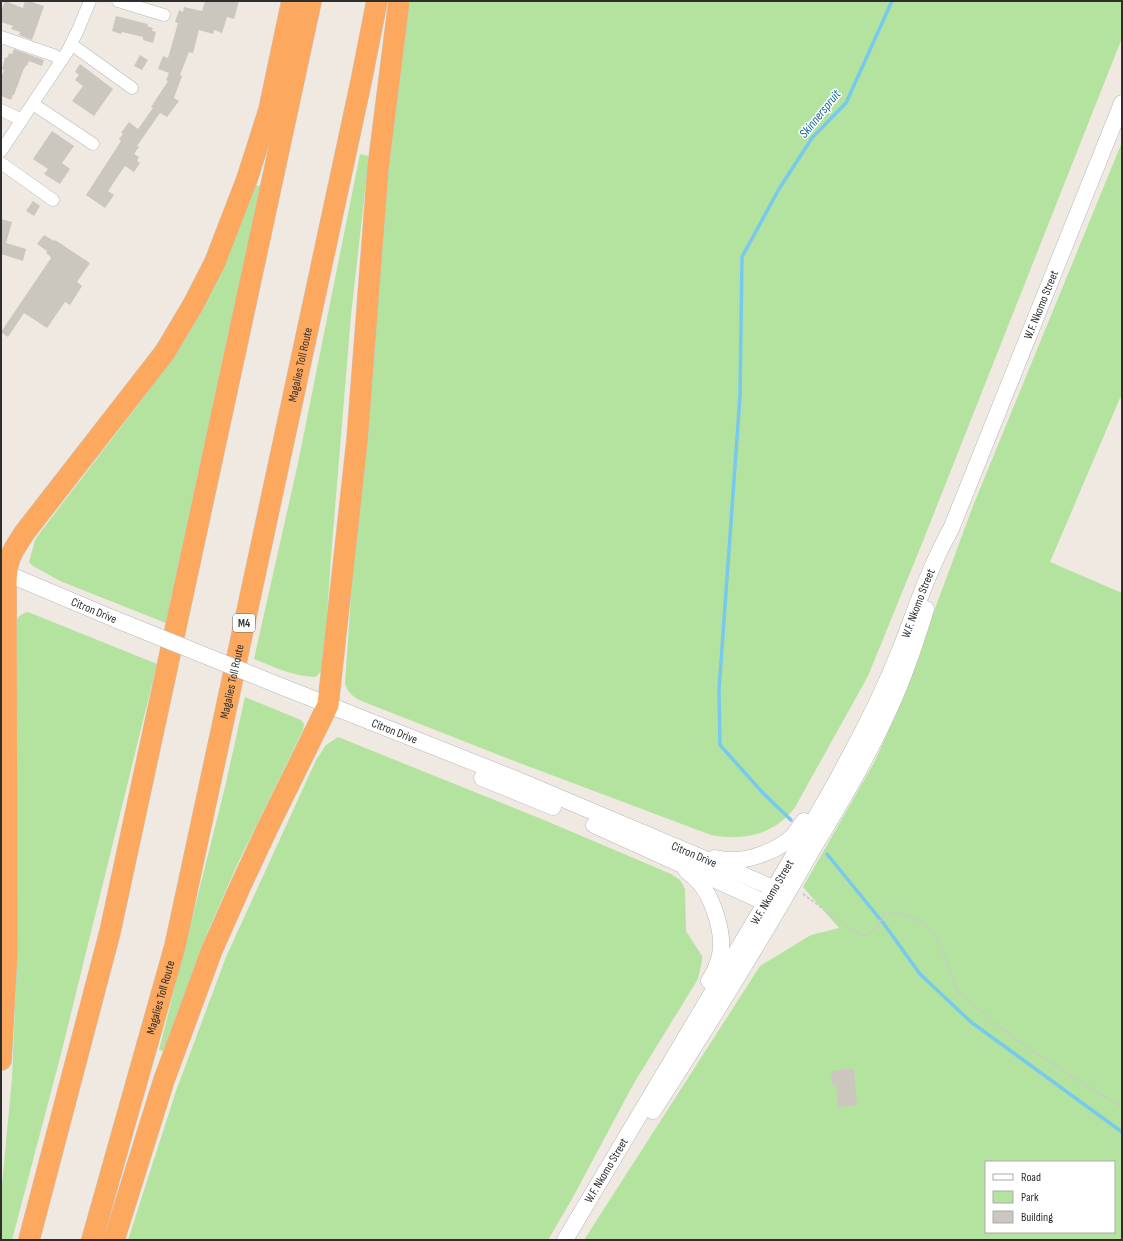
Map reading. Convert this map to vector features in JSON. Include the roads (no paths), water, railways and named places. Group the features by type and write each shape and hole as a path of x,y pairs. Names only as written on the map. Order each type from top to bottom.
{"highway":[{"path":"1,1060 7,951 3,578 12,551 25,532 165,352 193,306 215,262 247,179 269,110 292,1"},
{"path":"29,1240 110,932 311,1"},
{"name":"Magalies Toll Route","path":"92,1240 175,946 361,82 377,1"},
{"path":"114,1240 164,1080 212,950 267,829 326,709 357,441 378,168 399,1"}],"main road":[{"name":"W.F. Nkomo Street","path":"784,890 821,810 875,707 901,646 931,568 950,529 1122,103"},
{"name":"W.F. Nkomo Street","path":"565,1240 628,1132 772,906 784,890 859,769 888,714 914,646 948,548 950,529"},
{"name":"Citron Drive","path":"3,578 326,709 518,780 674,853 772,906"},
{"path":"674,853 731,860 747,858 765,853 780,846 792,836 808,815 875,707"},
{"name":"Citron Drive","path":"674,853 784,890"},
{"path":"628,1132 714,972 720,954 721,942 719,925 712,904 699,882 686,870 674,853"},
{"name":"W.F. Nkomo Street","path":"574,1240 614,1173 694,1048 772,906"}],"street":[{"path":"1,151 62,60 71,44 90,1"},
{"path":"118,1 164,15"},
{"path":"1,37 53,55 62,60"},
{"path":"71,44 132,88"},
{"path":"33,104 93,144"},
{"path":"1,110 22,120"},
{"path":"1,163 53,200"}],"waterway":[{"name":"Skinnerspruit","path":"791,820 763,793 720,745 719,690 740,396 742,257 779,189 812,138 846,103 892,1"},
{"path":"827,854 884,924 920,974 971,1022 1122,1132"}]}
